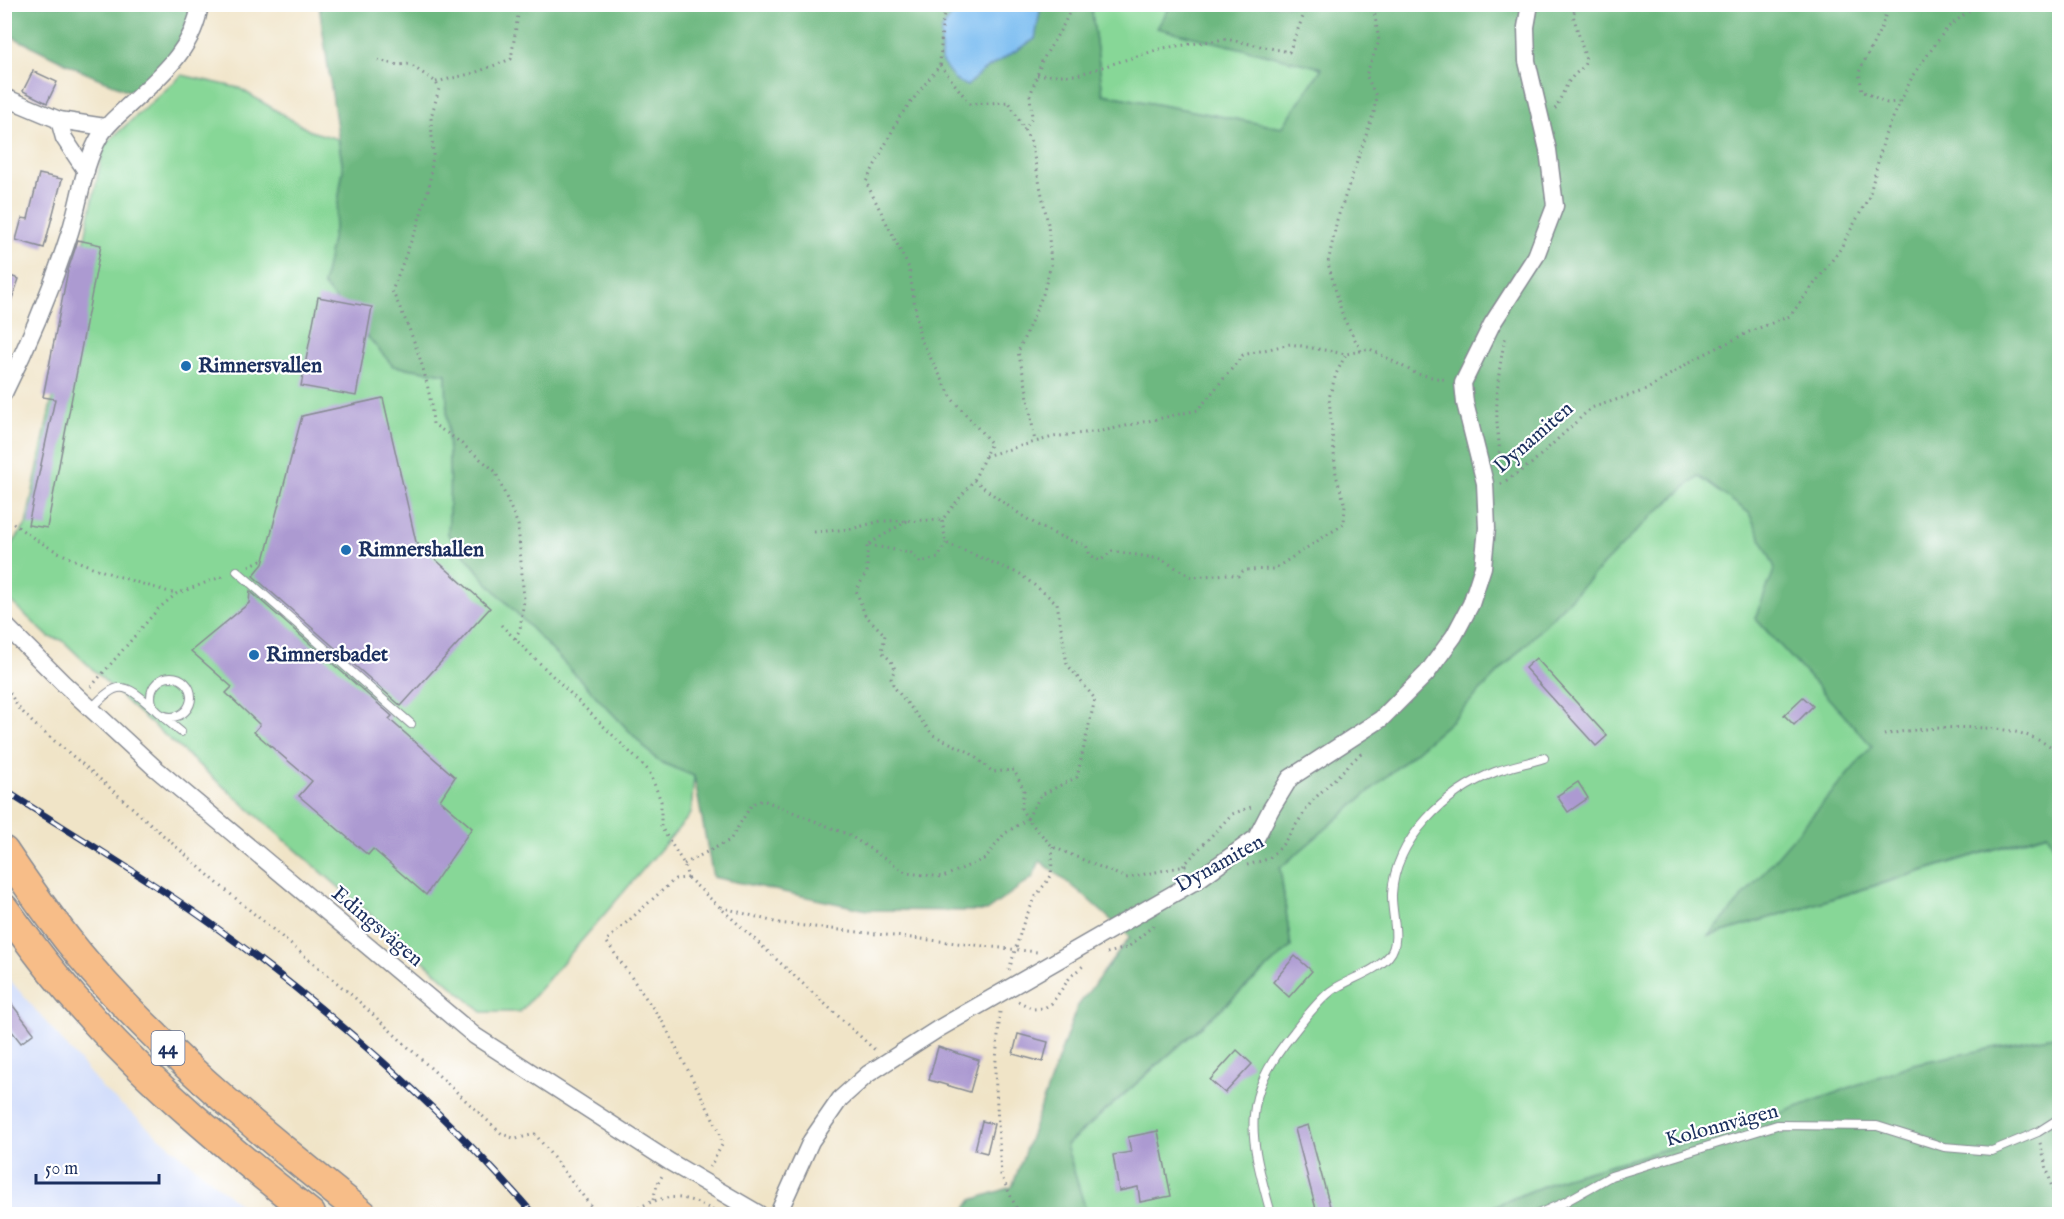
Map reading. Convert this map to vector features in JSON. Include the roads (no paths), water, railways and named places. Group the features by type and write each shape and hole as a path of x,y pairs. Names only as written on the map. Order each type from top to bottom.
{"highway":[{"name":"44","path":"4,850 63,932 104,983 147,1028 207,1086 363,1215"},
{"name":"44","path":"4,908 81,1006 126,1053 184,1108 311,1215"}],"street":[{"path":"4,393 37,326 98,140 105,127 166,72 186,45 199,17 200,4"},
{"path":"778,1215 811,1141 840,1098 868,1074 938,1029 1199,879 1256,838 1290,778 1381,719 1428,673 1454,636 1471,604 1483,567 1487,528 1485,483 1465,403 1463,383 1492,324 1536,256 1554,206 1548,150 1527,61 1526,27 1530,4"},
{"path":"4,97 59,120 105,127"},
{"path":"59,120 64,138 86,171"},
{"name":"Edingsvägen","path":"4,624 95,705 164,776 475,1036 670,1162 759,1215"}],"lane":[{"path":"237,571 411,724"},
{"path":"171,676 185,681 192,693 189,707 178,716 164,716 158,712 153,707 151,693 158,681 171,676"},
{"path":"95,705 106,693 120,688 138,694 181,732"},
{"path":"1271,1215 1254,1146 1252,1119 1265,1074 1278,1051 1329,992 1379,965 1390,955 1396,940 1392,920 1394,876 1403,850 1417,831 1441,806 1465,788 1494,773 1544,758"},
{"name":"Kolonnvägen","path":"1538,1215 1611,1176 1777,1125 1877,1126 1944,1147 1992,1151 2038,1132 2060,1118"}],"water":[{"path":"958,5 1041,5 1035,39 981,72 967,86 955,80 941,61 941,31"}],"railway":[{"path":"4,790 134,872 253,954 338,1023 421,1097 498,1174 533,1214"}],"place":[{"name":"Rimnersvallen","path":"186,366"},
{"name":"Rimnershallen","path":"346,550"},
{"name":"Rimnersbadet","path":"254,655"}]}
